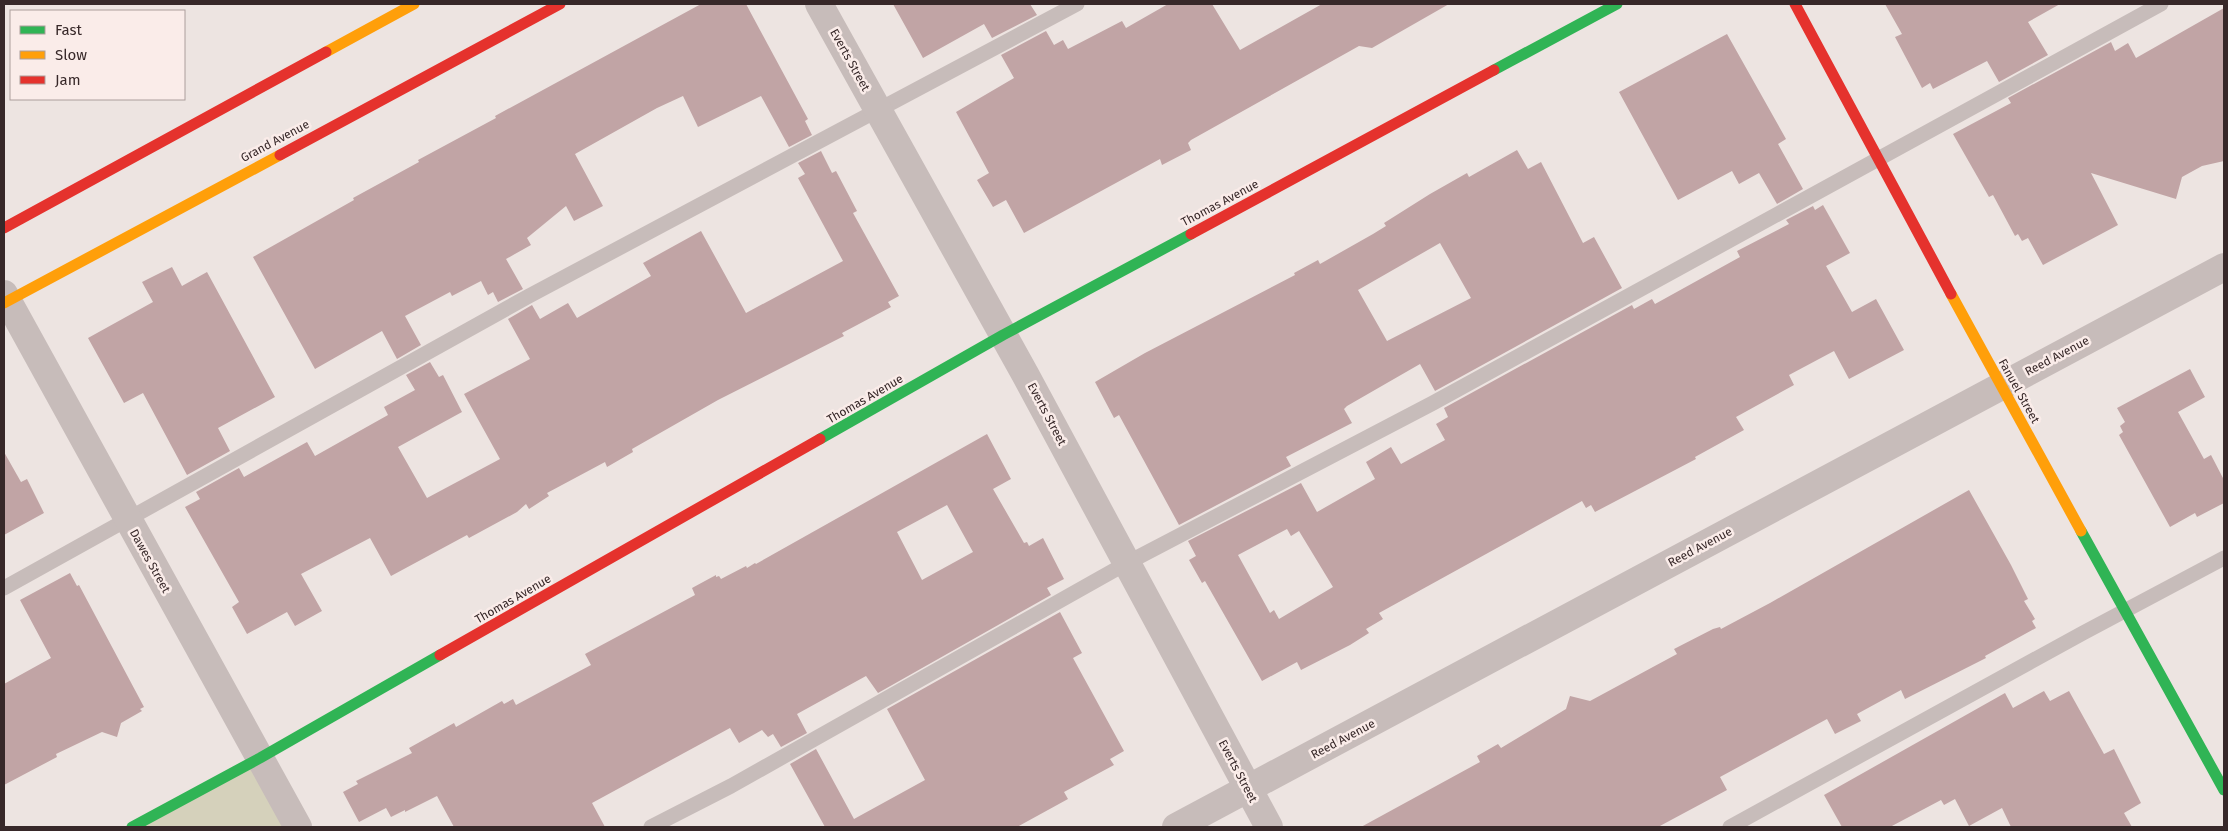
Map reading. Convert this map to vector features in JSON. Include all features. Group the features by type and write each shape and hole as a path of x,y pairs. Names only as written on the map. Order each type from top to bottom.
{"street":[{"path":"4,228 414,4"},
{"name":"Grand Avenue","path":"5,299 560,4"},
{"name":"Everts Street","path":"819,4 1003,335 1269,827"},
{"name":"Thomas Avenue","path":"132,827 260,758 1003,335 1617,4"},
{"name":"Fanuel Street","path":"1795,4 2000,386 2126,610 2224,790"},
{"name":"Reed Avenue","path":"1176,827 2224,268"},
{"name":"Dawes Street","path":"5,299 298,827"}],"lane":[{"path":"4,588 529,296 1078,4"},
{"path":"651,827 739,781 1127,563 1433,403 2161,4"},
{"path":"1730,827 2224,558"}],"shaded area":[{"path":"253,766 290,827 136,827"}],"building":[{"path":"701,4 746,4 808,119 805,121 812,135 789,147 761,96 698,127 683,96 657,108 575,154 603,206 574,221 566,206 527,238 531,245 506,259 523,289 498,302 493,292 488,295 481,281 452,296 450,292 405,316 421,345 397,359 382,331 315,369 253,257 354,200 353,198 419,162 418,160 496,118 495,116"},
{"path":"893,4 1030,4 1037,15 992,38 984,24 923,58"},
{"path":"1168,4 1212,4 1240,50 1322,4 1449,4 1372,48 1359,46 1191,140 1188,143 1191,150 1162,165 1160,159 1024,233 1006,200 993,207 977,180 989,173 956,112 1014,78 1001,55 1046,31 1054,45 1063,40 1068,49 1122,21 1126,28"},
{"path":"1885,4 2060,4 2028,22 2048,55 1999,82 1987,61 1933,89 1930,83 1922,88 1895,37 1902,34"},
{"path":"2224,8 2224,161 2202,166 2182,177 2176,199 2091,173 2118,225 2043,265 2028,238 2022,241 2018,234 2015,236 1993,195 1989,197 1953,134 2011,103 2008,98 2111,42 2115,51 2128,43 2136,58"},
{"path":"1727,34 1786,139 1778,144 1803,189 1777,204 1759,173 1739,184 1732,171 1678,200 1619,92"},
{"path":"1517,150 1528,169 1541,162 1583,243 1594,237 1622,288 1435,391 1420,364 1347,406 1344,409 1352,423 1286,457 1291,466 1179,525 1119,415 1114,418 1095,382 1145,353 1295,275 1294,273 1318,260 1320,264 1386,226 1384,223 1430,194 1467,173 1469,177","holes":["1440,243 1471,298 1387,341 1358,290"]},
{"path":"821,151 832,173 836,171 857,211 853,213 899,296 888,302 891,307 842,333 844,336 718,400 632,449 633,452 607,467 605,462 547,493 549,496 529,509 526,504 517,512 469,538 467,535 391,576 370,538 301,574 322,611 295,626 287,612 247,634 232,607 239,602 185,507 200,499 196,492 239,468 244,477 307,442 315,456 388,415 384,407 415,390 406,375 430,362 439,377 443,375 462,412 398,447 427,498 500,459 464,394 530,359 508,319 532,305 540,319 568,303 577,318 651,276 643,263 701,231 746,313 843,261 798,178 805,174 798,163"},
{"path":"1823,205 1850,253 1826,266 1852,312 1876,299 1904,350 1849,379 1834,351 1789,375 1794,385 1736,417 1744,430 1695,457 1696,459 1595,512 1591,505 1586,508 1582,501 1379,613 1383,619 1366,629 1369,633 1350,645 1301,670 1297,662 1262,681 1205,581 1202,583 1189,560 1196,556 1188,541 1301,483 1317,512 1375,479 1366,462 1391,447 1401,464 1445,440 1436,424 1448,417 1444,408 1632,305 1634,309 1652,299 1655,304 1740,257 1737,251 1789,224 1786,220 1813,206 1815,210","holes":["1287,529 1291,536 1299,531 1333,587 1279,619 1274,610 1270,613 1238,555"]},
{"path":"172,267 182,286 207,272 275,397 218,428 230,451 187,475 143,393 124,403 88,338 153,302 142,282"},
{"path":"2190,369 2205,397 2178,412 2204,459 2211,455 2224,480 2224,503 2197,517 2195,513 2170,527 2119,435 2123,432 2120,426 2125,422 2117,408"},
{"path":"987,434 1011,479 993,489 1024,543 1027,542 1029,546 1043,538 1064,579 1047,588 1051,595 878,693 866,676 797,714 807,733 781,747 773,734 768,737 762,730 739,743 730,728 592,803 605,827 454,827 437,796 391,817 386,808 359,822 343,792 358,784 356,781 412,753 409,748 454,723 456,727 502,701 504,704 513,699 516,705 591,665 585,654 695,595 692,588 716,575 716,577 719,576 721,579 746,566 747,568","holes":["947,505 973,552 922,580 897,532"]},
{"path":"4,452 21,482 27,479 44,513 4,535"},
{"path":"1969,490 2028,599 2024,601 2035,619 2032,621 2036,628 1985,656 1986,658 1905,699 1901,690 1857,714 1861,721 1835,734 1827,719 1720,777 1727,790 1658,827 1361,827 1480,762 1477,756 1498,744 1501,748 1566,709 1570,696 1590,701 1677,654 1674,649 1713,629 1720,627 1721,629 1770,603"},
{"path":"70,573 77,586 79,585 144,707 140,709 142,711 121,723 117,737 102,732 56,754 57,757 4,785 4,684 51,658 20,600"},
{"path":"1060,612 1082,653 1073,658 1124,751 1110,759 1114,765 1064,792 1068,799 1017,827 825,827 790,764 816,749 854,819 925,780 887,709"},
{"path":"2044,691 2050,701 2069,691 2104,754 2114,749 2141,803 2124,813 2132,827 2011,827 2002,808 1969,826 1955,799 1944,805 1941,800 1890,827 1842,827 1824,795 2005,693 2013,708"}],"traffic: fast":[{"path":"1494,70 1617,4"},
{"path":"820,439 1003,335 1191,234"},
{"path":"2081,531 2224,790"},
{"path":"132,827 260,758 440,655"}],"traffic: slow":[{"path":"326,52 414,4"},
{"path":"4,303 280,155"},
{"path":"1951,294 2081,531"}],"traffic: jam":[{"path":"280,155 560,4"},
{"path":"1795,4 1951,294"},
{"path":"4,228 326,52"},
{"path":"1191,234 1494,70"},
{"path":"440,655 820,439"}]}
